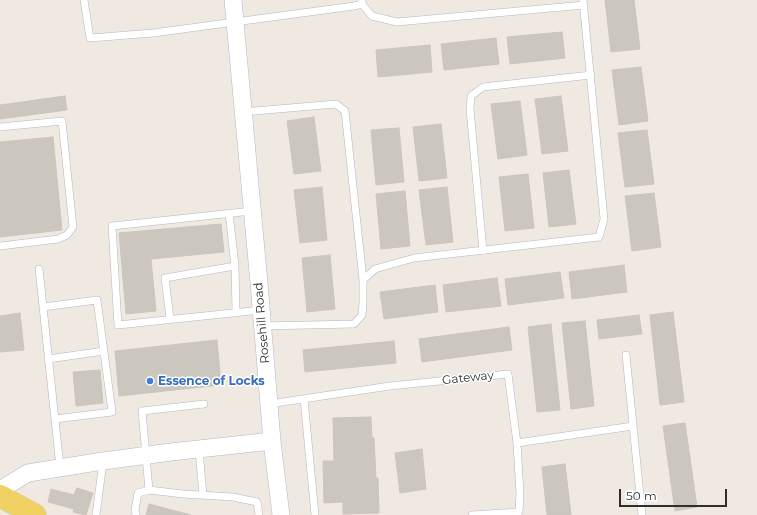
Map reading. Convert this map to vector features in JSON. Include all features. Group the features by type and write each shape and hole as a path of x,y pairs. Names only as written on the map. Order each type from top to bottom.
{"main road":[{"path":"0,496 35,515"}],"street":[{"name":"Rosehill Road","path":"233,0 272,441 281,515"},
{"path":"0,490 28,473 146,455 272,441"}],"lane":[{"path":"84,0 90,38 152,33 354,6 362,2 372,16 398,22 584,2 604,219 599,238 414,258 375,269 363,280"},
{"path":"483,250 470,108 472,96 483,87 591,74"},
{"path":"243,112 336,104 345,111 363,280 362,315 354,324 262,318 236,312 118,324 112,226 252,211"},
{"path":"0,127 62,121 73,227 67,235 58,239 0,246"},
{"path":"229,213 235,266 236,312"},
{"path":"170,319 165,278 235,266"},
{"path":"39,269 60,468"},
{"path":"43,307 97,300 112,412 55,419"},
{"path":"48,359 104,351"},
{"path":"626,356 642,515"},
{"name":"Gateway","path":"269,404 390,386 508,374 517,444 520,513 472,515"},
{"path":"304,399 315,515"},
{"path":"149,490 142,411 204,404"},
{"path":"517,444 633,426"},
{"path":"199,449 203,495"},
{"path":"96,515 103,461"},
{"path":"136,515 135,510 138,493 149,490 233,497 257,502 259,515"}],"building":[{"path":"605,0 634,0 640,49 611,52"},
{"path":"562,32 565,58 510,64 507,37"},
{"path":"496,38 499,64 444,70 441,44"},
{"path":"430,45 432,72 378,77 376,50"},
{"path":"641,67 648,121 619,125 612,70"},
{"path":"65,96 67,110 0,119 0,105"},
{"path":"561,96 568,151 542,154 535,99"},
{"path":"520,101 527,155 498,159 491,104"},
{"path":"314,117 321,171 294,174 287,121"},
{"path":"441,124 447,178 419,181 413,127"},
{"path":"399,128 404,182 376,185 371,130"},
{"path":"647,130 654,184 625,187 618,133"},
{"path":"53,137 62,230 0,237 0,142"},
{"path":"569,170 576,224 549,227 543,173"},
{"path":"528,174 534,228 505,231 499,177"},
{"path":"322,187 327,240 300,243 294,190"},
{"path":"447,187 453,242 426,245 419,190"},
{"path":"405,191 410,246 381,249 376,194"},
{"path":"654,193 661,247 632,251 625,196"},
{"path":"221,224 224,252 151,259 156,311 126,314 119,233"},
{"path":"330,255 335,309 307,312 302,258"},
{"path":"624,265 627,292 572,299 569,272"},
{"path":"560,272 564,298 508,305 505,279"},
{"path":"497,278 501,306 446,312 443,285"},
{"path":"435,285 438,312 384,319 380,292"},
{"path":"673,312 684,402 660,405 650,315"},
{"path":"20,313 24,350 0,352 0,316"},
{"path":"639,315 642,334 599,339 597,320"},
{"path":"585,321 594,406 571,409 562,323"},
{"path":"551,324 560,410 537,412 528,327"},
{"path":"509,327 512,350 422,362 419,339"},
{"path":"217,340 221,385 119,396 115,351"},
{"path":"394,341 396,363 305,372 303,350"},
{"path":"100,370 103,403 76,406 73,372"},
{"path":"371,417 372,438 374,438 376,478 378,478 379,513 343,514 343,502 324,503 323,461 334,461 333,418"},
{"path":"685,423 697,507 675,511 663,426"},
{"path":"422,449 426,489 400,493 395,453"},
{"path":"565,464 571,515 547,515 542,467"},
{"path":"77,488 93,493 86,515 73,512 74,509 48,502 51,489 74,495"},
{"path":"149,504 191,515 146,515"}],"place":[{"name":"Essence of Locks","path":"150,381"}]}
